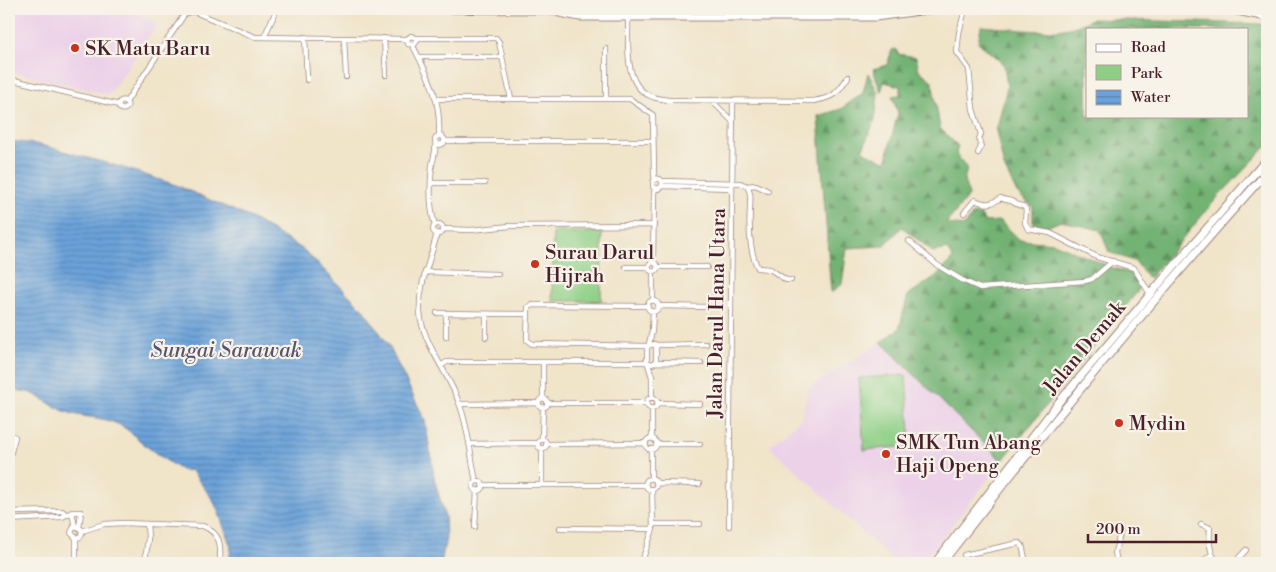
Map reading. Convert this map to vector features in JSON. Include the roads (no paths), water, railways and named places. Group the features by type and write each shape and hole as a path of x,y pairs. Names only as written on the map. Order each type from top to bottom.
{"highway":[{"path":"422,9 545,10 580,17 875,17 935,9"},
{"path":"1227,9 1267,17"},
{"name":"Jalan Demak","path":"935,563 1059,402 1267,159"},
{"name":"Jalan Demak","path":"942,563 1013,471 1125,334 1267,172"}],"street":[{"path":"264,37 277,9"},
{"path":"965,9 958,33 957,52 969,69 971,77 973,109 981,134 979,139 981,147 978,152"},
{"path":"9,78 119,105 122,100 126,102 184,15 189,12 195,12 255,37 408,39 411,36 416,38 496,38 499,42 511,100"},
{"path":"628,17 630,69 634,82 643,92 653,97 668,100 813,102 827,99 838,92 848,77"},
{"path":"304,37 307,80"},
{"path":"344,38 346,77"},
{"path":"384,38 386,75"},
{"path":"413,46 416,43 416,38"},
{"path":"408,39 408,44 413,46 431,82 437,100 439,136 435,139 437,144 432,166 431,183 432,210 435,225 433,229 436,234 421,291 420,314 425,335 442,364 460,404 471,444 476,481 473,486 476,490 475,527"},
{"path":"606,49 606,99"},
{"path":"419,57 502,57"},
{"path":"437,100 630,99 651,113 654,120 655,179 652,184 656,188"},
{"path":"712,100 732,121"},
{"name":"Jalan Darul Hana Utara","path":"729,526 733,100"},
{"path":"439,136 443,137 444,141"},
{"path":"437,144 442,144 444,141 653,141"},
{"path":"655,179 660,179 662,184"},
{"path":"431,183 486,183"},
{"path":"656,188 660,188 662,184 756,185 768,191"},
{"path":"747,186 751,195 750,247 755,264 758,268 770,270 786,280 791,280"},
{"path":"649,267 653,262 654,193 656,188"},
{"path":"964,213 975,200 986,204 1001,198 1011,201 1018,206 1025,207 1025,223 1028,229 1050,233 1097,257 1134,268 1150,294"},
{"path":"435,225 440,224 443,229"},
{"path":"436,234 443,229 471,230 510,226 654,225"},
{"path":"909,241 937,265 980,288 1085,281 1092,279 1114,262"},
{"path":"653,262 658,267 707,267"},
{"path":"626,267 649,267"},
{"path":"649,267 653,272 653,300"},
{"path":"653,272 658,267"},
{"path":"425,272 498,274"},
{"path":"647,306 653,300"},
{"path":"653,300 658,302 659,306"},
{"path":"647,306 533,305 528,307 527,340 532,344 706,344"},
{"path":"647,306 653,312"},
{"path":"659,306 707,307"},
{"path":"652,398 652,377 655,363 652,345 653,312 659,306"},
{"path":"437,313 527,314"},
{"path":"446,313 446,337"},
{"path":"486,314 486,337"},
{"path":"652,345 648,363 652,377"},
{"path":"442,364 447,362 701,363"},
{"path":"542,362 543,398 547,403"},
{"path":"460,404 538,403 543,398"},
{"path":"646,404 652,398"},
{"path":"652,398 656,399 657,404"},
{"path":"538,403 538,406 543,408"},
{"path":"547,403 646,404 647,407 652,409"},
{"path":"471,444 538,443 542,439 543,408 546,407 547,403"},
{"path":"657,404 700,404"},
{"path":"652,409 656,408 657,404"},
{"path":"652,409 652,438 657,444"},
{"path":"9,435 15,437 9,459"},
{"path":"542,448 547,444 646,443 647,440 652,438"},
{"path":"542,439 546,440 547,444"},
{"path":"538,443 539,447 542,448 542,486"},
{"path":"646,443 647,447 651,449"},
{"path":"657,444 700,444"},
{"path":"651,449 655,448 657,444"},
{"path":"651,449 651,478"},
{"path":"651,478 655,480 656,484"},
{"path":"645,485 647,480 651,478"},
{"path":"476,481 482,485 645,485 652,489"},
{"path":"656,484 699,484"},
{"path":"652,489 656,487 656,484"},
{"path":"476,490 482,489 482,485"},
{"path":"643,563 653,526 652,489"},
{"path":"16,511 16,520"},
{"path":"9,512 62,511 66,514"},
{"path":"72,512 79,529"},
{"path":"9,520 62,517 72,512 81,512 80,537 76,538"},
{"path":"76,563 76,538 71,533 79,529 104,524 123,523 203,526 214,530 219,540 220,563"},
{"path":"145,563 148,538 147,524"},
{"path":"560,528 700,524"},
{"path":"1202,524 1210,528 1209,545 1217,563"},
{"path":"1117,563 1115,552 1121,530"},
{"path":"964,555 1019,543 1022,545 1026,563"},
{"path":"1234,563 1246,550"},
{"path":"1201,563 1212,555"}],"water":[{"name":"Sungai Sarawak","path":"9,141 36,144 60,150 176,185 251,218 304,250 362,308 388,344 425,420 435,482 445,517 446,538 441,563 229,563 231,547 217,508 191,470 181,470 118,424 69,413 32,393 9,391"}],"place":[{"name":"SK Matu Baru","path":"75,48"},
{"name":"Surau Darul Hijrah","path":"535,264"},
{"name":"Mydin","path":"1119,423"},
{"name":"SMK Tun Abang Haji Openg","path":"886,454"}]}
